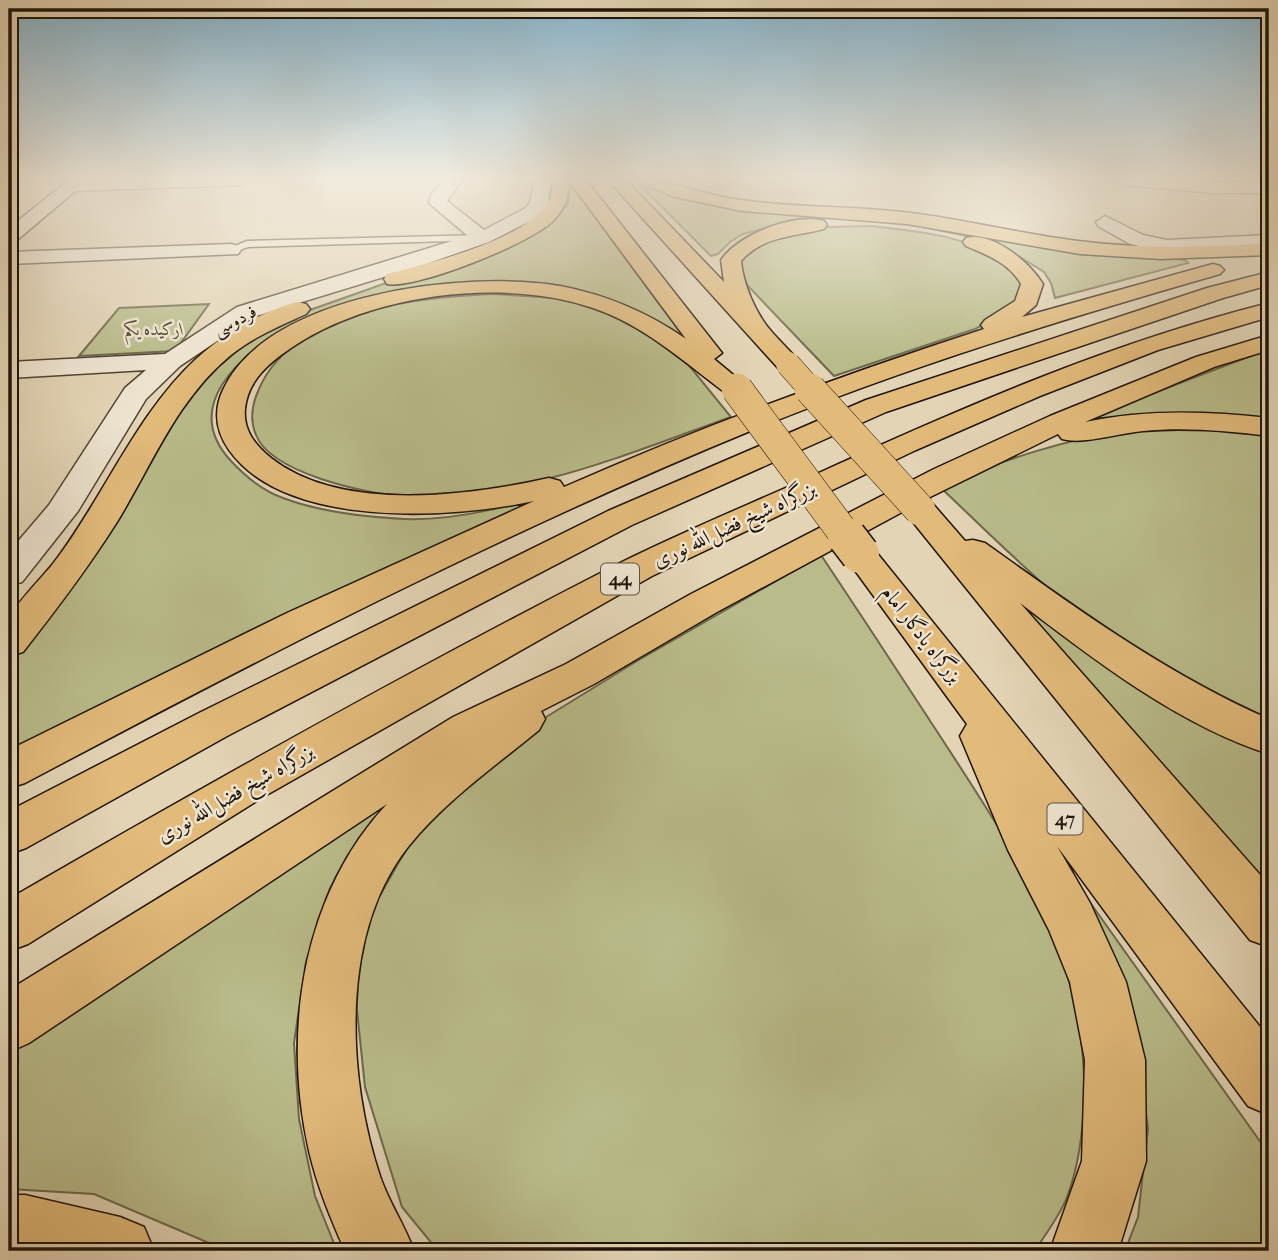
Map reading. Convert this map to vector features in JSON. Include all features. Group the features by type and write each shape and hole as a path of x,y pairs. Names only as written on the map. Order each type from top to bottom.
{"highway":[{"path":"9,643 68,570 182,392 222,350 268,322 303,307 472,256 511,239"},
{"name":"بزرگراه یادگار امام","path":"622,239 860,554 1269,1085"},
{"path":"671,239 920,510 1269,923"},
{"path":"757,239 737,252 731,260 731,270 758,332"},
{"path":"959,239 1005,257 1027,274 1032,284 1025,305 962,344"},
{"path":"1026,239 1068,246 1184,254 1269,249"},
{"path":"9,770 199,672 397,575 627,471 853,380 1136,289 1269,257"},
{"path":"9,834 214,724 620,517 876,406 1269,278"},
{"path":"627,471 494,500 448,506 402,507 359,502 313,490 272,475 244,451 230,424 231,407 239,384 258,361 287,338 342,313 395,298 467,289 541,290 597,302 651,327 736,388"},
{"name":"بزرگراه شیخ فضل‌الله نوری","path":"9,927 247,784 639,568 906,444 1030,390 1149,345 1269,310"},
{"path":"9,1023 468,729 580,674 704,603 945,476 1060,422 1205,362 1269,342"},
{"path":"1002,450 1084,430 1136,423 1183,420 1269,427"},
{"path":"920,510 1086,634 1183,697 1269,737"},
{"path":"380,1251 351,1184 330,1104 325,1029 331,969 352,898 375,854 417,804 580,674"},
{"path":"955,677 1033,850 1071,920 1098,982 1115,1060 1114,1161 1084,1251"},
{"path":"9,1229 25,1229 120,1251"}],"street":[{"name":"فردوسی","path":"9,574 62,511 135,394 171,361 245,312 419,260 480,239"},
{"path":"1135,239 1167,246 1269,241"},
{"path":"9,258 231,250"},
{"path":"9,370 171,361"}],"lane":[{"path":"231,250 247,244 451,239"}],"green space":[{"path":"511,239 611,239 699,353 644,315 485,283 286,329 268,340 234,369 222,385 214,403 212,422 217,441 242,472 268,491 297,503 327,510 358,515 425,519 468,514 571,488 339,592 9,756 9,662 37,631 120,518 172,424 206,375 237,348 293,316"},
{"path":"694,239 735,239 718,254 711,256"},
{"path":"768,239 953,239 978,247 1008,266 1022,284 1020,299 996,318 975,329 834,376 746,284 740,270 742,258"},
{"path":"979,239 1004,239 1051,247 1185,260 1188,263 1055,298 1051,283 1044,272 1004,247"},
{"path":"493,294 554,298 605,309 679,353 731,417 570,473 488,491 446,496 387,494 321,479 280,460 265,448 256,435 252,412 263,381 277,361 304,339 348,318 395,304"},
{"name":"ارکیده یکم","path":"209,304 175,351 79,356 119,308"},
{"path":"1269,349 1269,420 1225,415 1067,426"},
{"path":"1137,429 1244,429 1269,432 1269,719 1188,684 1112,639 1044,585 939,486 1036,451"},
{"path":"821,555 994,821 1019,863 1060,952 1074,998 1082,1047 1084,1098 1077,1161 1067,1197 1060,1211 1035,1251 438,1251 402,1207 365,1087 355,991 370,913 408,846 452,794 543,719 637,661"},
{"path":"1004,587 1243,737 1269,748 1269,888"},
{"path":"482,733 367,834 330,888 306,961 294,1043 299,1119 315,1196 337,1251 221,1251 209,1243 94,1194 9,1189 9,1042"},
{"path":"1052,849 1269,1154 1269,1251 1125,1251 1138,1217 1148,1128 1136,1042"}]}
